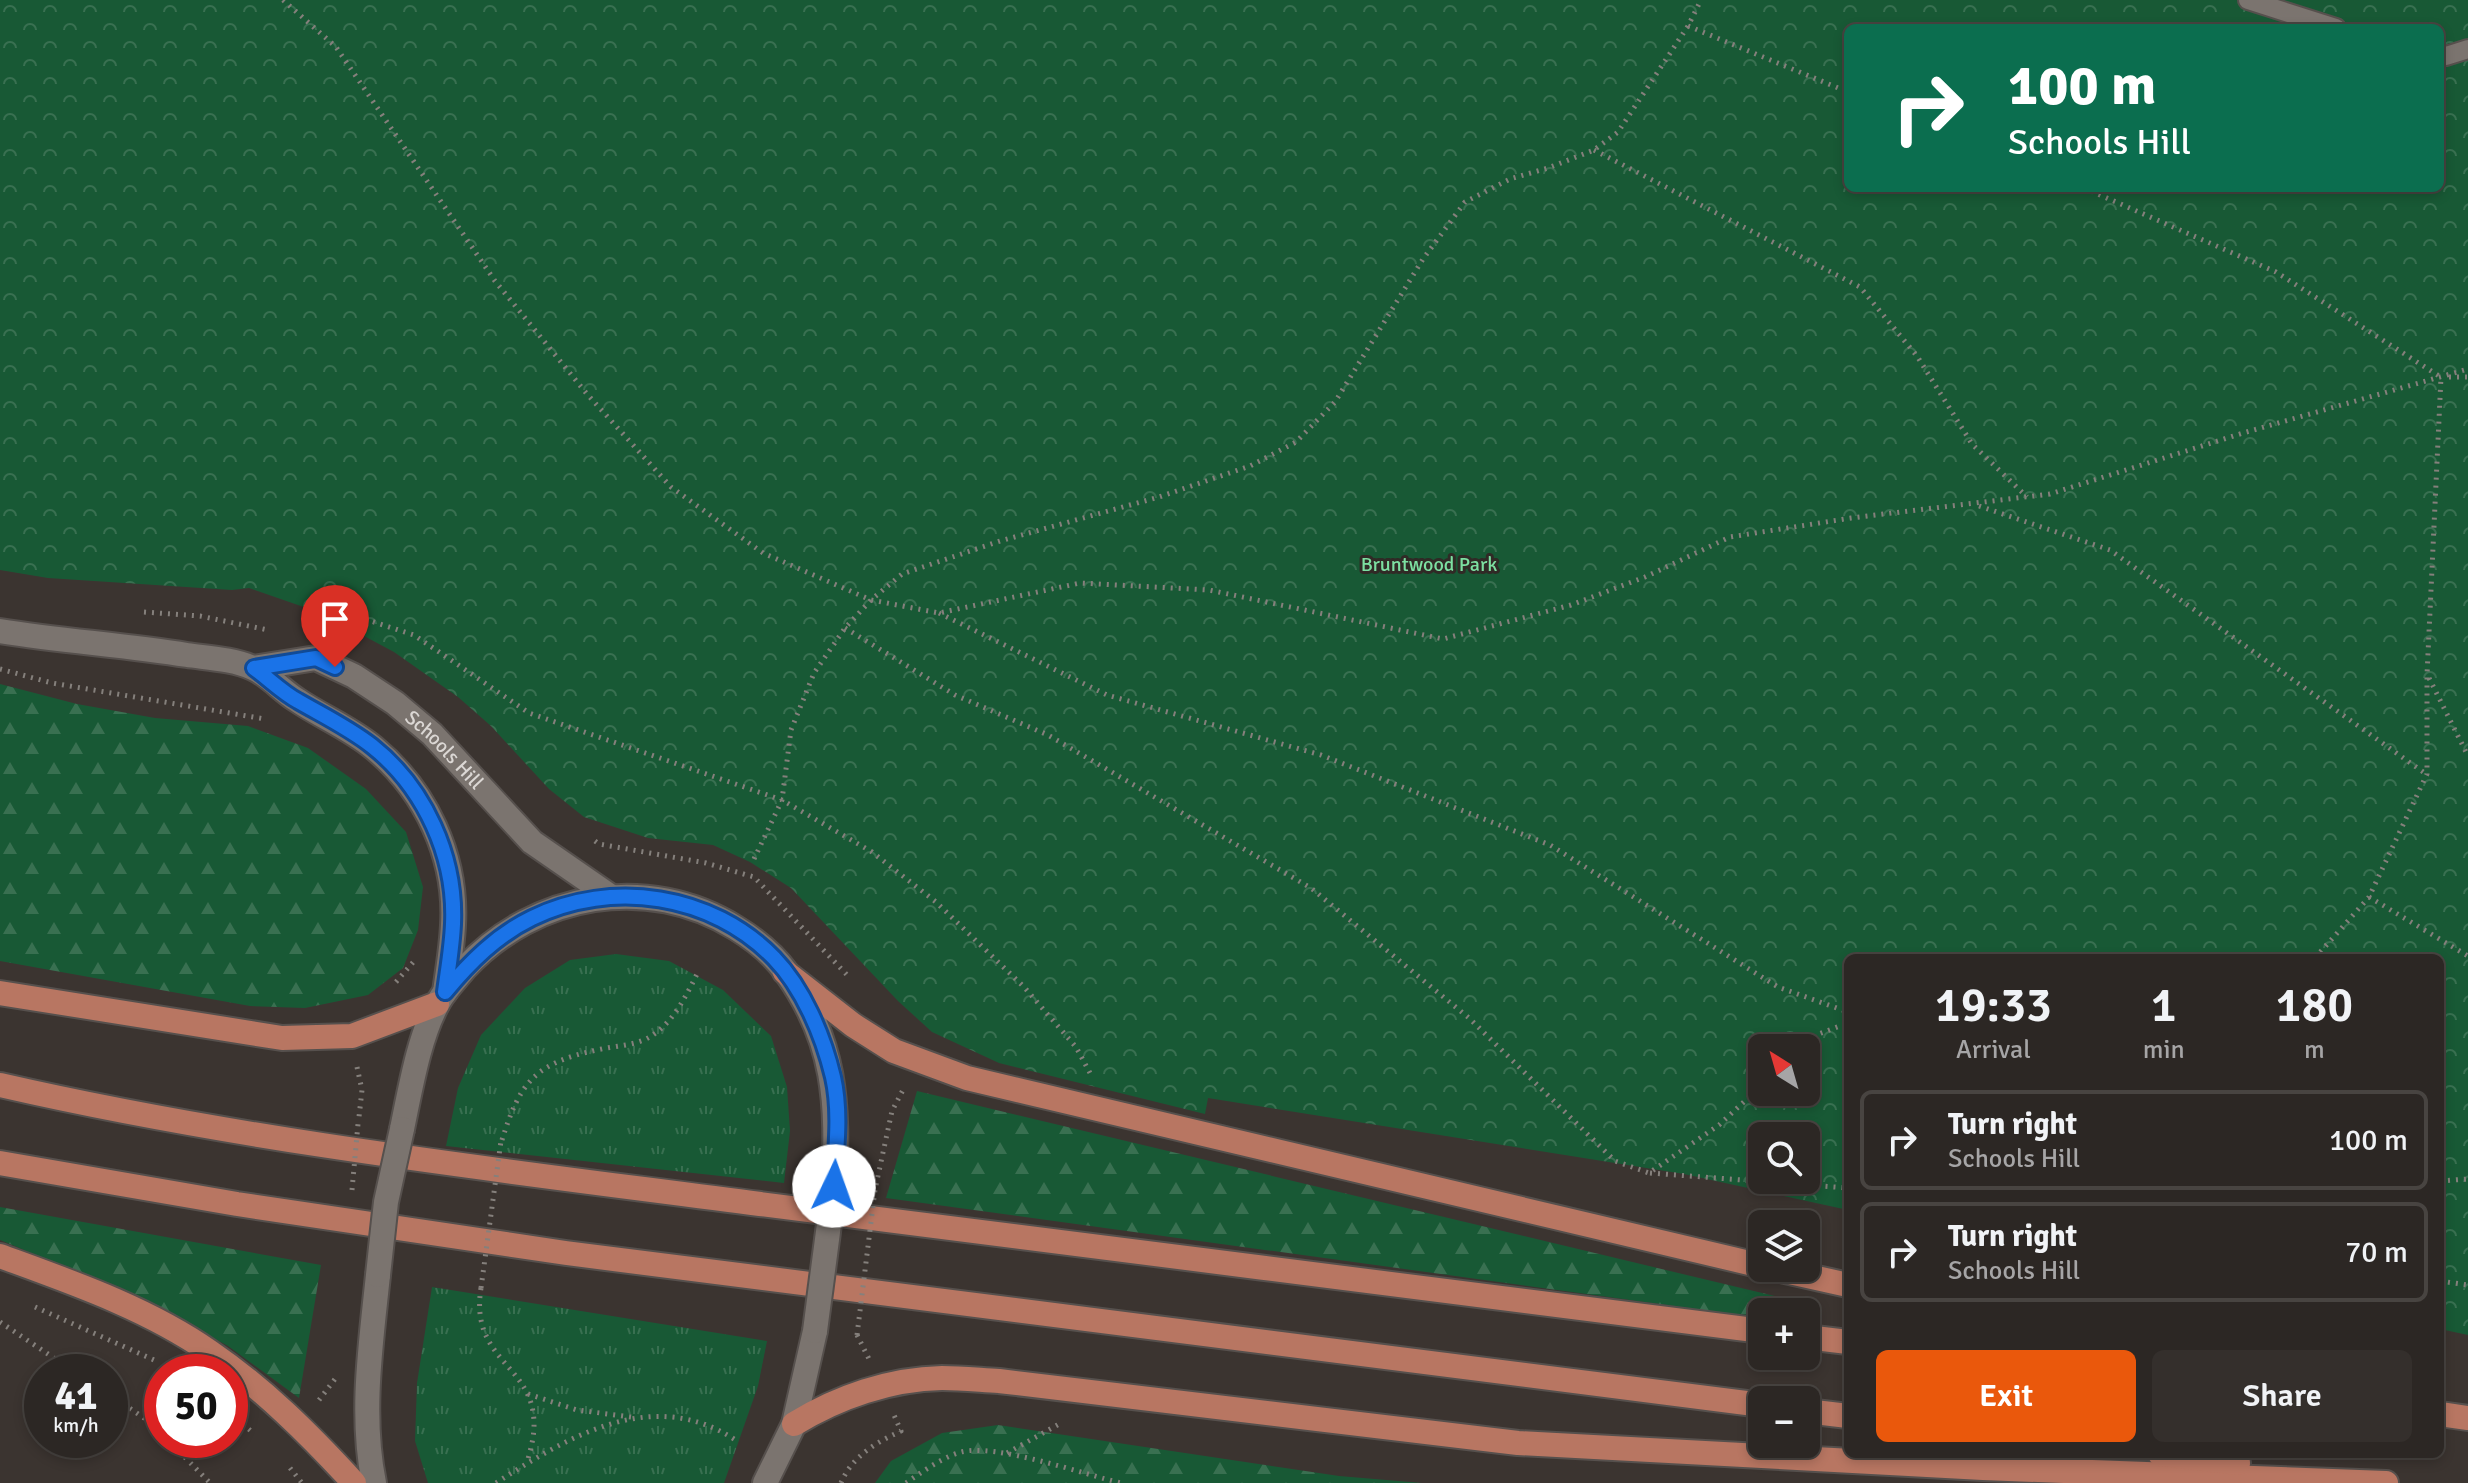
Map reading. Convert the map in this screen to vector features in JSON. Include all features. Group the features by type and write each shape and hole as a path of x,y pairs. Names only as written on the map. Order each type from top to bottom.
{"highway":[{"path":"785,972 853,1025 905,1056 967,1078 1748,1263"},
{"path":"0,993 282,1038 352,1036 441,998"},
{"path":"0,1085 74,1102 258,1134 585,1181 1748,1329"},
{"path":"0,1163 237,1204 566,1253 1748,1403"},
{"path":"0,1256 97,1293 168,1327 210,1352 299,1424 354,1483"},
{"path":"1820,1279 1844,1284"},
{"path":"1820,1339 1844,1342"},
{"path":"794,1424 823,1406 853,1395 901,1383 942,1378 999,1381 1518,1443 1983,1468 2386,1483"},
{"path":"1820,1413 1844,1416"},
{"path":"2444,1415 2468,1418"},
{"path":"2194,1458 2403,1483"}],"main road":[{"name":"Schools Hill","path":"0,631 59,641 149,649 254,668 316,658 354,676 395,703 432,734 532,842 610,896"},
{"name":"Schools Hill","path":"254,668 297,701 321,712 375,748 416,792 428,811 441,843 451,885 453,923 441,998"},
{"path":"374,1483 368,1392 386,1202 416,1063 441,998 480,953 530,919 557,907 610,896 670,900 720,918 747,934 785,972 809,1012 833,1079 837,1132 834,1186 815,1331 794,1424 765,1483"}],"lane":[{"path":"2248,0 2323,24"},
{"path":"2444,55 2468,49"}],"path":[{"path":"283,0 336,47 495,281 587,394 671,487 763,553 871,600 939,613 1107,695 1321,755 1550,845 1778,987 1844,1011"},
{"path":"754,859 782,800 791,730 814,673 845,628 871,600 902,574 1000,541 1159,497 1237,471 1296,442 1335,402 1423,259 1465,202 1510,179 1594,150 1618,132 1688,26 1701,0"},
{"path":"1688,26 1844,90"},
{"path":"1594,150 1860,287 1917,356 1972,444 2028,498"},
{"path":"2093,192 2276,272 2441,377 2468,377"},
{"path":"939,613 1080,583 1209,590 1443,639 1571,605 1645,577 1730,537 1851,518 2050,494 2243,433 2468,369"},
{"path":"2319,954 2369,897 2427,774 2427,675 2441,377"},
{"path":"1975,505 2110,550 2427,774"},
{"path":"296,625 349,614 414,635 529,713 782,800 872,852 936,902 1024,987 1076,1047 1110,1110"},
{"path":"845,628 955,695 1048,735 1311,888 1469,1018 1615,1161 1649,1173 1844,1188"},
{"path":"258,636 270,630"},
{"path":"0,669 52,683 258,717 271,722"},
{"path":"2427,675 2468,756"},
{"path":"2369,897 2468,956"},
{"path":"387,992 418,957"},
{"path":"527,1463 534,1438 533,1411 527,1393 489,1341 479,1316 501,1141 513,1105 529,1081 560,1059 646,1039 678,1010 698,972"},
{"path":"1819,1034 1844,1024"},
{"path":"358,1124 362,1090"},
{"path":"867,1354 857,1335 875,1190 892,1111 901,1094"},
{"path":"1649,1173 1719,1125 1748,1098"},
{"path":"2444,1181 2468,1179"},
{"path":"2444,1282 2468,1285"},
{"path":"24,1303 144,1355"},
{"path":"0,1322 48,1354"},
{"path":"527,1393 568,1408 699,1421 737,1441"},
{"path":"496,1483 560,1443 635,1417"},
{"path":"841,1483 845,1474 872,1445 901,1431"},
{"path":"906,1483 962,1451 1006,1454 1121,1483"},
{"path":"186,1458 210,1483"}],"green space":[{"name":"Bruntwood Park","path":"0,0 2468,0 2468,1335 2444,1330 2444,954 1844,954 1844,1209 1775,1194 1820,1194 1820,1122 1748,1122 1748,1188 1684,1174 1208,1098 1205,1114 999,1063 932,1032 898,1001 791,888 750,862 713,845 648,838 584,817 549,789 491,726 458,697 394,652 321,613 249,588 232,590 48,578 0,570"},
{"path":"0,684 77,704 155,718 248,726 308,748 366,789 406,832 423,887 418,930 403,968 368,995 305,1008 250,1006 0,961"},
{"path":"616,954 669,961 723,990 771,1036 787,1087 790,1131 784,1183 446,1146 458,1088 481,1035 525,988 570,960"},
{"path":"917,1091 1783,1298 1748,1298 1748,1316 886,1198"},
{"path":"0,1207 321,1265 299,1398 248,1361 248,1354 239,1354 140,1298 0,1240"},
{"path":"432,1287 767,1341 758,1386 724,1483 428,1483 415,1441 417,1383"},
{"path":"998,1425 1339,1476 1422,1483 875,1483 891,1461 942,1433"}],"route":[{"path":"335,667 316,658 254,668 297,701 321,712 375,748 416,792 428,811 441,843 451,885 453,923 445,992 480,953 501,937 530,919 582,900 641,896 670,900 720,918 747,934 773,958 809,1012 833,1079 837,1132 834,1186"}]}
